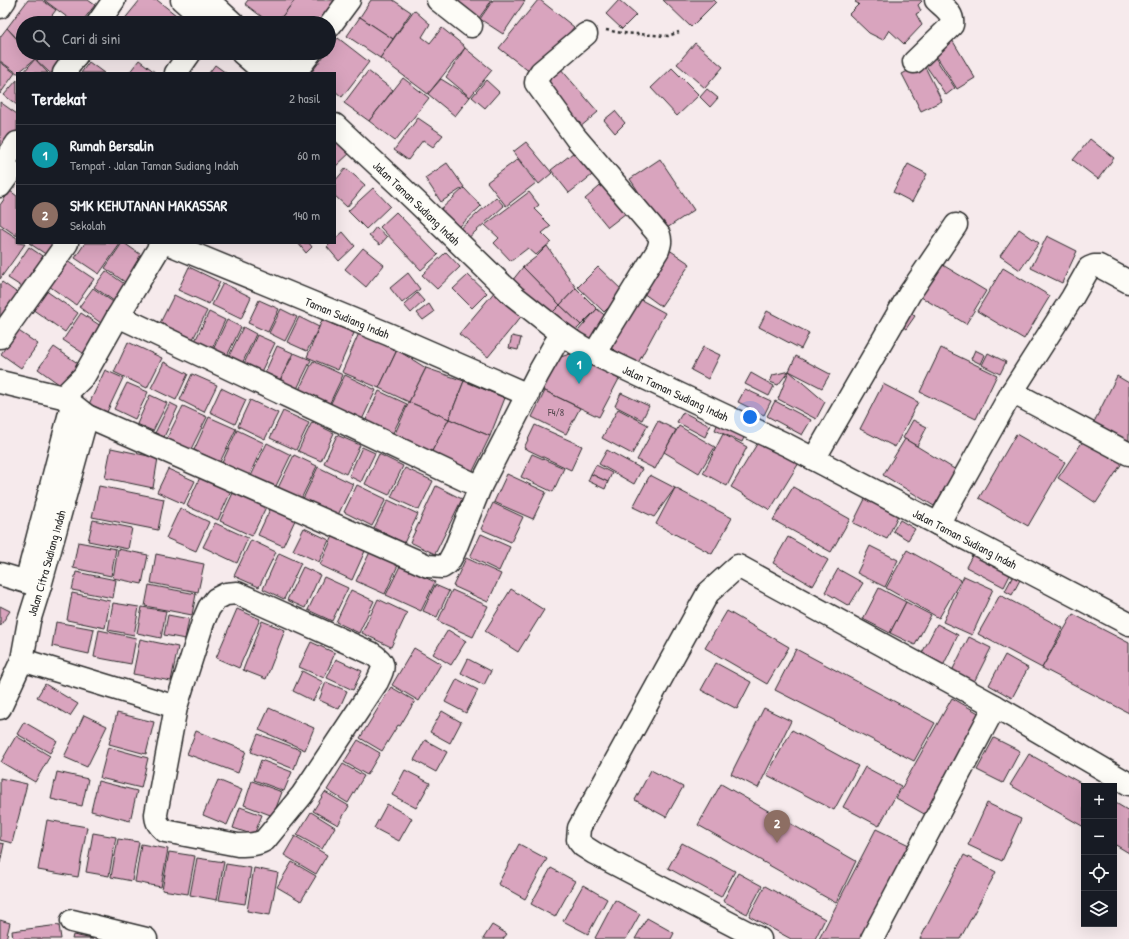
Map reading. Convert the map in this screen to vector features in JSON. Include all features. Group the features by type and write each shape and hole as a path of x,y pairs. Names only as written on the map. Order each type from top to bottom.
{"street":[{"path":"0,7 5,0"},
{"path":"103,16 114,0"},
{"path":"182,0 200,16"},
{"path":"208,0 225,16"},
{"path":"336,17 348,0"},
{"path":"438,0 471,26"},
{"path":"914,62 952,25 952,15 936,0"},
{"path":"586,34 541,72 536,83 576,138 659,235 660,240 658,250 594,354"},
{"path":"65,72 73,60"},
{"path":"177,72 185,60"},
{"path":"250,60 264,72"},
{"path":"274,60 287,72"},
{"path":"296,72 305,60"},
{"name":"Jalan Taman Sudiang Indah","path":"336,126 514,296 575,343 594,354 814,459 1129,624"},
{"path":"6,172 16,146"},
{"path":"814,459 910,293 956,225"},
{"path":"0,337 66,244"},
{"name":"Jalan Citra Sudiang Indah","path":"3,695 22,660 29,622 33,584 74,406 84,376 161,244"},
{"name":"Taman Sudiang Indah","path":"169,244 388,334 528,395"},
{"path":"938,524 1012,392 1072,298 1089,268 1099,266 1129,282"},
{"path":"118,316 480,487"},
{"path":"0,382 74,406 428,566 442,567 448,563 454,552 480,487 538,374 562,334"},
{"path":"1012,392 1129,454"},
{"path":"760,939 594,853 583,846 578,840 579,828 708,593 738,566 995,706 1129,784"},
{"path":"0,574 33,584"},
{"path":"237,593 246,596 371,653 380,658 383,665 382,672 377,682 302,795 260,844 238,845 165,831 160,827 156,820 156,814 176,707 202,622 209,608 216,599 226,594 237,593"},
{"path":"22,660 176,707"},
{"path":"872,939 995,706"},
{"path":"72,921 146,939"}],"path":[{"path":"586,34 603,29 622,33 668,36 679,32"}],"building":[{"path":"28,0 42,0 56,10 51,16 16,16"},
{"path":"44,0 88,0 95,5 86,16 66,16"},
{"path":"140,0 157,0 177,16 127,16"},
{"path":"248,0 295,0 282,16 261,16 245,4"},
{"path":"295,0 336,0 330,16 282,16"},
{"path":"371,0 393,0 411,12 393,39 360,17"},
{"path":"453,0 492,0 479,18"},
{"path":"493,0 525,1 503,34 480,19"},
{"path":"538,0 540,0 574,27 535,76 499,48"},
{"path":"619,0 636,15 622,29 606,14"},
{"path":"663,0 714,0 716,2 691,27"},
{"path":"857,0 920,0 922,1 918,5 921,11 916,14 922,25 904,44 889,30 883,40 869,33 849,14 859,4 855,2"},
{"path":"414,10 430,24 422,37 430,43 442,28 465,48 428,94 380,58"},
{"path":"16,16 16,38 7,28"},
{"path":"360,17 393,39 380,58 347,36"},
{"path":"7,28 16,38 16,60 34,60 19,72 16,72 0,61 0,37"},
{"path":"338,38 369,62 342,97 336,92 336,72 312,72 321,60 336,60 336,41"},
{"path":"951,38 975,78 957,89 932,49"},
{"path":"695,43 723,67 705,88 677,64"},
{"path":"465,48 492,70 470,97 446,77"},
{"path":"932,53 955,88 946,95 922,60"},
{"path":"34,60 36,60 47,72 24,72"},
{"path":"36,60 62,60 56,72 49,72"},
{"path":"139,60 155,72 130,72"},
{"path":"0,62 15,73 0,94"},
{"path":"89,62 103,72 82,72"},
{"path":"923,63 942,101 921,111 902,74"},
{"path":"215,65 225,72 210,72"},
{"path":"560,68 598,112 579,128 541,83"},
{"path":"672,68 699,95 677,116 651,88"},
{"path":"368,71 393,90 369,121 344,103"},
{"path":"403,78 429,98 395,141 369,121"},
{"path":"441,79 470,97 455,116 428,94"},
{"path":"486,80 499,92 485,108 472,97"},
{"path":"16,81 16,104 4,95"},
{"path":"707,89 718,98 710,107 700,97"},
{"path":"0,102 16,113 16,140 0,150"},
{"path":"615,111 625,123 615,133 604,120"},
{"path":"418,118 443,135 433,147 423,140 408,160 394,150"},
{"path":"336,136 352,151 336,166"},
{"path":"1090,139 1114,158 1098,179 1073,160"},
{"path":"526,142 552,173 539,184 513,152"},
{"path":"578,149 596,172 569,193 551,170"},
{"path":"518,159 536,183 506,206 487,182"},
{"path":"660,159 694,210 664,230 630,179"},
{"path":"447,163 464,187 441,202 425,178"},
{"path":"908,164 927,174 912,202 893,192"},
{"path":"346,168 365,185 347,207 336,197 336,180"},
{"path":"606,181 630,210 608,227 585,199"},
{"path":"373,188 390,206 366,229 348,211"},
{"path":"464,188 481,206 457,229 440,210"},
{"path":"10,191 16,195 16,235 0,224 0,205"},
{"path":"529,192 539,205 534,209 551,226 542,233 551,242 536,255 528,248 511,261 494,243 499,238 485,225"},
{"path":"496,197 504,206 466,240 458,231"},
{"path":"396,212 438,255 421,270 380,227"},
{"path":"0,227 16,237 16,244 25,244 0,279"},
{"path":"376,227 387,237 380,245 369,236"},
{"path":"1019,229 1039,243 1020,270 1000,256"},
{"path":"343,232 355,246 339,261 327,247 330,244 336,244 336,238"},
{"path":"1047,236 1077,251 1062,283 1031,268"},
{"path":"30,244 58,244 50,257"},
{"path":"84,244 120,244 99,274 75,258"},
{"path":"121,244 125,244 150,261 132,287 105,268"},
{"path":"299,244 310,244 312,247 306,253"},
{"path":"547,246 576,288 560,305 523,267"},
{"path":"29,247 51,262 30,292 8,278"},
{"path":"665,247 690,264 661,306 636,288"},
{"path":"363,248 384,265 366,287 345,269"},
{"path":"446,252 460,267 437,289 422,275"},
{"path":"67,261 94,279 76,305 49,286"},
{"path":"941,264 986,291 966,324 921,297"},
{"path":"189,267 220,282 209,304 178,290"},
{"path":"523,267 560,305 552,313 512,281"},
{"path":"598,267 624,292 604,312 578,287"},
{"path":"1003,268 1050,296 1024,339 977,311"},
{"path":"106,271 133,290 121,306 94,287"},
{"path":"408,273 420,289 402,303 390,288"},
{"path":"468,275 487,293 472,308 453,289"},
{"path":"2,282 23,297 0,329 0,285"},
{"path":"223,283 251,297 241,319 212,305"},
{"path":"93,288 119,306 105,326 79,307"},
{"path":"576,288 597,309 581,325 560,305"},
{"path":"45,290 78,313 65,332 32,309"},
{"path":"496,290 524,313 488,357 459,334"},
{"path":"417,293 424,301 411,313 404,305"},
{"path":"174,295 207,311 191,343 158,327"},
{"path":"634,296 665,313 638,363 607,346"},
{"path":"259,300 279,309 268,332 248,323"},
{"path":"429,304 434,312 423,320 417,313"},
{"path":"560,305 581,325 573,333 552,313"},
{"path":"281,309 297,317 285,341 269,333"},
{"path":"597,309 608,318 589,340 578,331"},
{"path":"767,311 809,333 801,349 759,327"},
{"path":"909,311 915,316 906,329 899,324"},
{"path":"209,312 225,320 211,351 194,343"},
{"path":"81,313 107,330 89,357 63,340"},
{"path":"299,317 319,327 307,351 287,342"},
{"path":"227,320 241,327 226,358 212,352"},
{"path":"322,320 354,333 338,370 307,357"},
{"path":"243,327 256,334 241,366 227,360"},
{"path":"17,330 38,344 21,368 1,354"},
{"path":"359,333 397,350 379,388 342,372"},
{"path":"257,335 275,343 259,376 242,368"},
{"path":"512,336 521,338 518,350 509,348"},
{"path":"128,342 162,358 147,388 114,372"},
{"path":"277,346 293,353 279,382 264,375"},
{"path":"54,347 79,364 63,387 38,369"},
{"path":"703,347 720,355 708,379 691,370"},
{"path":"941,348 997,375 976,419 920,392"},
{"path":"397,350 426,368 409,402 379,388"},
{"path":"975,350 985,355 981,364 971,359"},
{"path":"294,353 311,360 295,393 278,385"},
{"path":"988,353 1006,362 1000,374 982,365"},
{"path":"570,354 619,379 599,417 539,388 554,359"},
{"path":"796,356 830,374 822,388 789,371"},
{"path":"313,361 343,375 328,407 298,392"},
{"path":"164,362 188,374 176,400 151,388"},
{"path":"426,368 464,381 449,419 409,402"},
{"path":"105,370 123,378 107,412 89,404"},
{"path":"789,371 778,385 770,382 773,375"},
{"path":"789,371 825,402 816,419 778,399"},
{"path":"751,373 774,386 769,396 745,384"},
{"path":"192,374 217,385 204,412 180,400"},
{"path":"345,375 376,390 360,424 328,409"},
{"path":"1117,376 1129,383 1129,441 1093,424"},
{"path":"464,381 505,398 490,436 449,419"},
{"path":"127,383 148,392 135,419 114,409"},
{"path":"883,384 918,402 895,447 860,429"},
{"path":"221,388 246,400 235,424 210,412"},
{"path":"745,389 771,401 764,415 738,402"},
{"path":"379,391 407,404 392,435 365,422"},
{"path":"545,391 580,408 566,434 532,417"},
{"path":"621,393 649,406 642,420 615,406"},
{"path":"150,395 167,403 153,431 137,424"},
{"path":"250,400 278,413 265,439 238,426"},
{"path":"775,401 811,420 802,435 767,416"},
{"path":"409,402 449,419 430,455 393,438"},
{"path":"170,403 178,407 164,437 155,433"},
{"path":"183,406 207,417 190,451 166,440"},
{"path":"618,409 648,425 632,454 602,438"},
{"path":"283,411 309,423 296,450 270,438"},
{"path":"683,412 710,426 705,437 677,422"},
{"path":"209,417 236,429 220,462 194,450"},
{"path":"720,418 748,429 742,442 715,430"},
{"path":"449,419 490,436 473,471 430,455"},
{"path":"913,420 927,427 917,446 903,438"},
{"path":"658,421 676,430 655,469 637,460"},
{"path":"312,422 334,433 321,461 298,451"},
{"path":"535,425 582,446 571,470 524,448"},
{"path":"679,426 715,447 699,473 664,452"},
{"path":"237,430 264,443 249,476 222,463"},
{"path":"723,434 747,447 727,486 703,473"},
{"path":"763,434 802,458 770,510 731,487"},
{"path":"1016,434 1065,462 1028,526 979,498"},
{"path":"337,435 360,445 346,474 324,463"},
{"path":"1087,435 1124,460 1096,503 1058,478"},
{"path":"905,439 956,470 934,506 883,475"},
{"path":"267,443 291,455 275,488 251,476"},
{"path":"362,447 375,453 361,482 349,476"},
{"path":"111,448 158,458 153,488 105,478"},
{"path":"607,450 642,469 634,484 599,464"},
{"path":"379,454 403,466 389,495 365,484"},
{"path":"532,454 564,468 553,492 521,477"},
{"path":"294,455 317,466 300,501 277,490"},
{"path":"596,465 612,473 608,482 591,474"},
{"path":"318,467 353,484 337,517 302,501"},
{"path":"405,468 433,481 419,510 391,497"},
{"path":"168,469 195,481 184,504 157,492"},
{"path":"507,474 546,492 533,519 494,502"},
{"path":"591,474 608,482 605,489 588,481"},
{"path":"201,475 232,489 218,520 187,506"},
{"path":"650,475 675,488 654,517 633,507"},
{"path":"357,485 386,499 372,526 344,512"},
{"path":"99,486 164,499 158,530 92,517"},
{"path":"436,486 462,499 435,554 410,542"},
{"path":"793,487 850,519 831,552 773,520"},
{"path":"675,488 732,518 712,554 656,524"},
{"path":"233,493 266,507 252,536 220,521"},
{"path":"867,495 900,511 887,539 853,523"},
{"path":"388,500 418,514 404,543 374,528"},
{"path":"493,503 523,517 511,542 481,529"},
{"path":"271,507 296,518 283,546 258,535"},
{"path":"180,508 209,522 196,551 166,538"},
{"path":"93,520 132,528 128,549 88,541"},
{"path":"900,520 915,529 908,540 893,531"},
{"path":"215,523 248,538 237,563 203,547"},
{"path":"304,528 329,540 319,562 293,550"},
{"path":"481,534 510,547 499,571 470,557"},
{"path":"333,536 365,551 352,580 320,565"},
{"path":"788,537 828,560 813,586 773,563"},
{"path":"251,540 276,552 259,587 234,576"},
{"path":"78,542 116,549 111,576 73,568"},
{"path":"870,546 898,560 885,587 857,573"},
{"path":"118,549 148,555 142,584 113,578"},
{"path":"907,550 961,580 939,618 886,588"},
{"path":"975,550 1013,569 1004,587 966,567"},
{"path":"370,552 398,565 385,594 356,581"},
{"path":"279,553 301,563 284,599 263,589"},
{"path":"156,554 204,564 198,592 151,583"},
{"path":"466,558 501,574 488,602 453,586"},
{"path":"400,566 435,582 421,611 386,595"},
{"path":"303,567 320,575 305,608 287,600"},
{"path":"838,569 863,583 849,606 825,592"},
{"path":"76,572 116,580 113,598 72,590"},
{"path":"1014,574 1021,578 1012,595 1005,591"},
{"path":"964,576 993,589 972,635 943,622"},
{"path":"324,577 348,588 332,621 308,610"},
{"path":"149,585 196,594 192,615 145,606"},
{"path":"435,585 449,591 437,617 423,611"},
{"path":"879,588 906,602 890,633 863,619"},
{"path":"511,589 544,610 518,652 485,631"},
{"path":"351,590 374,601 359,633 336,622"},
{"path":"452,590 488,606 473,637 438,621"},
{"path":"72,593 110,601 105,628 67,620"},
{"path":"1000,595 1063,628 1042,668 978,634"},
{"path":"378,599 407,613 391,647 362,633"},
{"path":"906,602 931,615 915,645 890,633"},
{"path":"113,603 139,607 134,635 108,630"},
{"path":"0,606 10,611 0,626"},
{"path":"142,607 166,611 161,638 137,633"},
{"path":"237,609 260,619 239,668 216,658"},
{"path":"727,611 789,647 767,684 705,648"},
{"path":"1073,614 1129,643 1129,713 1042,668"},
{"path":"168,615 189,619 185,639 164,635"},
{"path":"262,621 285,630 266,679 243,670"},
{"path":"56,622 94,629 89,654 52,646"},
{"path":"937,624 958,635 943,666 921,655"},
{"path":"99,630 136,638 131,664 94,657"},
{"path":"448,630 466,641 451,665 433,654"},
{"path":"969,637 991,648 974,682 952,671"},
{"path":"140,639 178,647 171,681 133,674"},
{"path":"311,642 335,653 324,678 299,667"},
{"path":"414,648 441,664 419,701 392,685"},
{"path":"796,649 935,723 914,761 775,690"},
{"path":"1005,655 1028,668 1012,698 989,685"},
{"path":"336,659 362,671 353,690 327,678"},
{"path":"468,659 491,671 484,685 461,673"},
{"path":"716,663 751,682 737,709 701,690"},
{"path":"302,671 323,682 313,701 293,691"},
{"path":"457,679 478,690 466,713 445,702"},
{"path":"326,682 347,691 339,709 319,700"},
{"path":"45,684 78,704 70,716 37,697"},
{"path":"391,687 415,701 400,726 398,725 382,751 360,738"},
{"path":"952,698 982,715 926,815 896,798"},
{"path":"269,708 314,728 305,750 259,730"},
{"path":"764,708 791,721 758,788 731,774"},
{"path":"442,711 461,722 450,743 430,732"},
{"path":"117,713 154,722 146,754 109,744"},
{"path":"84,715 107,726 87,767 64,757"},
{"path":"24,722 57,741 50,753 17,734"},
{"path":"792,730 858,766 834,810 767,775"},
{"path":"196,731 246,751 238,773 187,754"},
{"path":"258,734 301,750 294,769 251,752"},
{"path":"16,736 50,756 35,782 1,762"},
{"path":"994,738 1020,751 1003,783 977,770"},
{"path":"358,740 380,753 367,775 344,762"},
{"path":"425,740 447,752 436,772 414,760"},
{"path":"108,747 148,758 141,788 100,778"},
{"path":"1029,754 1081,783 1081,825 1010,785"},
{"path":"261,760 292,772 284,791 254,780"},
{"path":"343,764 364,776 348,803 327,790"},
{"path":"865,767 901,786 879,826 843,807"},
{"path":"405,770 430,783 416,808 392,795"},
{"path":"651,770 683,787 666,817 635,800"},
{"path":"57,772 88,779 82,806 51,799"},
{"path":"0,778 27,784 12,843 0,840"},
{"path":"218,780 242,790 227,825 203,815"},
{"path":"98,781 137,791 130,821 91,811"},
{"path":"252,781 282,792 273,816 244,805"},
{"path":"721,784 856,861 836,903 698,825"},
{"path":"325,792 349,806 338,825 313,811"},
{"path":"987,803 1021,819 1002,861 968,845"},
{"path":"387,804 412,818 399,841 374,828"},
{"path":"1117,804 1129,811 1129,853 1117,846"},
{"path":"240,807 262,815 254,835 233,828"},
{"path":"311,812 335,827 322,849 297,835"},
{"path":"47,820 87,827 78,877 38,870"},
{"path":"876,829 911,846 863,939 819,939"},
{"path":"93,833 116,837 109,876 86,872"},
{"path":"295,836 327,855 316,874 284,855"},
{"path":"118,839 139,842 132,881 111,877"},
{"path":"0,843 4,844 0,863"},
{"path":"682,843 735,871 721,897 668,868"},
{"path":"141,844 168,849 161,887 135,882"},
{"path":"519,844 547,859 525,899 498,884"},
{"path":"169,852 195,856 188,894 162,890"},
{"path":"964,855 996,872 960,939 920,939"},
{"path":"197,858 224,862 217,900 190,895"},
{"path":"292,862 316,876 301,901 277,887"},
{"path":"226,864 251,868 245,904 219,900"},
{"path":"254,868 278,873 270,915 247,911"},
{"path":"551,868 575,881 555,917 531,904"},
{"path":"738,873 762,886 747,914 723,901"},
{"path":"583,885 607,899 588,934 563,921"},
{"path":"765,886 825,919 815,939 791,939 749,916"},
{"path":"615,900 640,914 626,939 597,939 595,938"},
{"path":"647,918 674,933 671,939 635,939"},
{"path":"0,920 10,923 6,939 0,939"},
{"path":"59,925 61,939 13,939 12,931"},
{"path":"492,925 507,934 503,939 483,939"},
{"path":"73,935 93,939 72,939"}],"place":[{"name":"Rumah Bersalin","path":"579,384"},
{"name":"SMK KEHUTANAN MAKASSAR","path":"777,843"}]}
